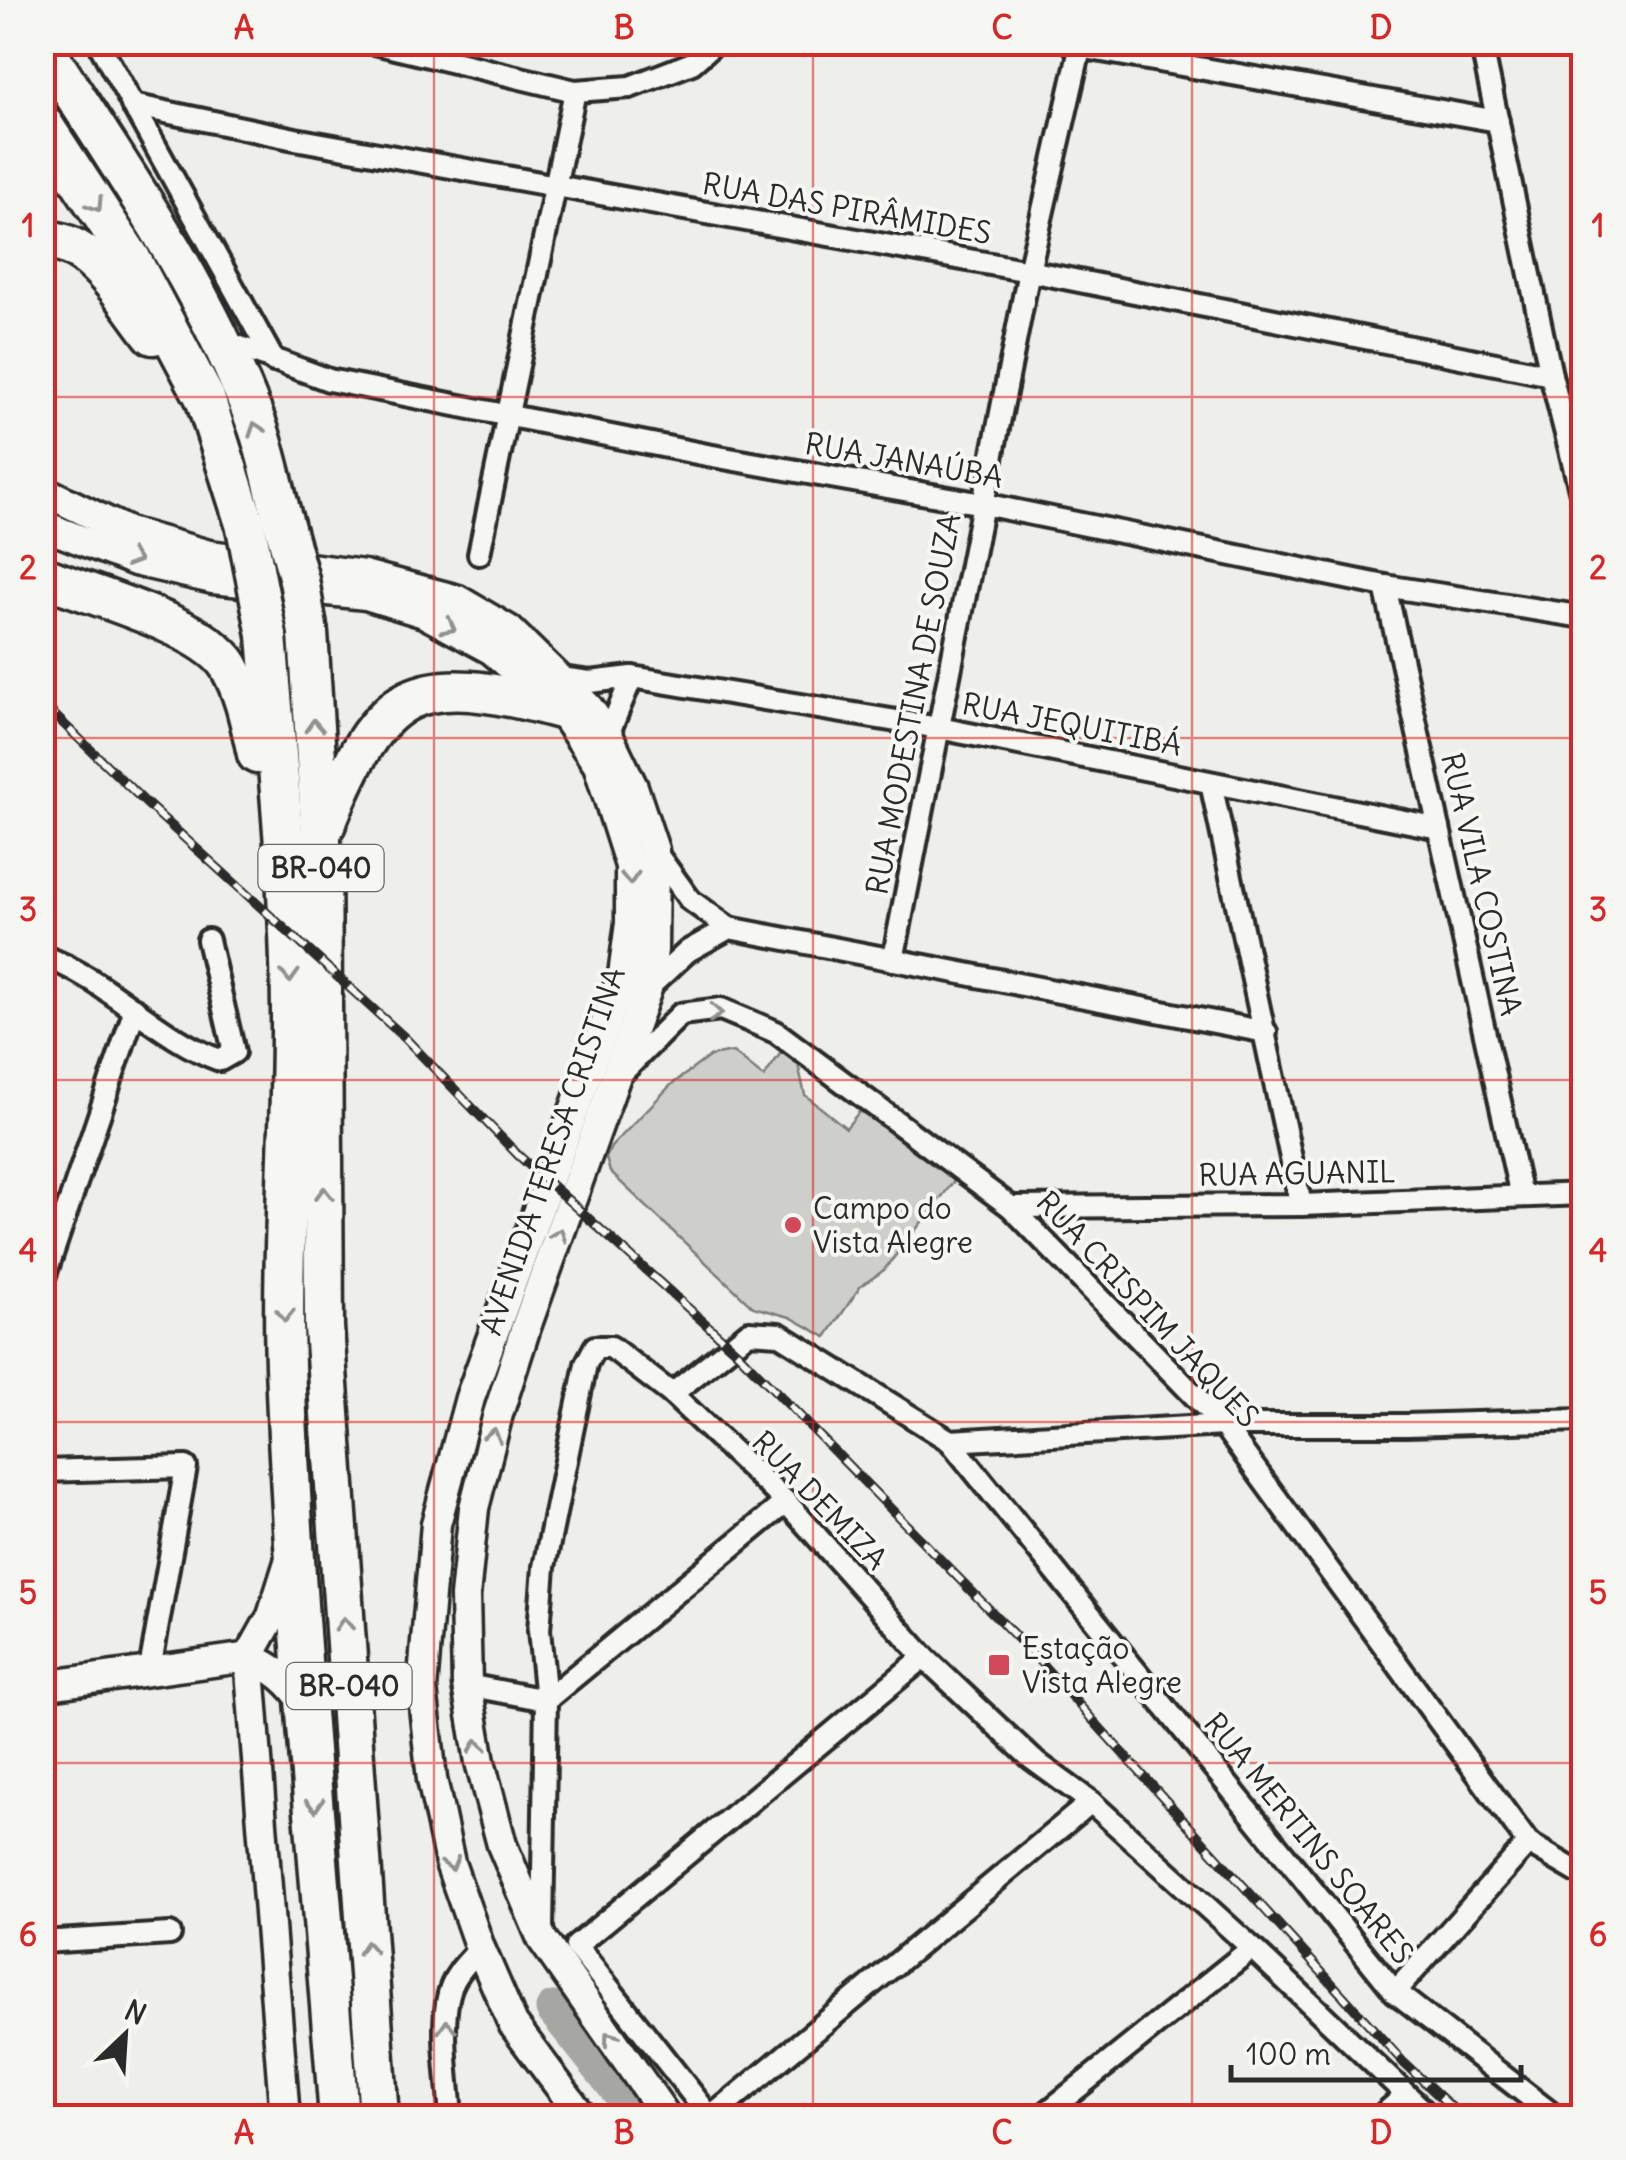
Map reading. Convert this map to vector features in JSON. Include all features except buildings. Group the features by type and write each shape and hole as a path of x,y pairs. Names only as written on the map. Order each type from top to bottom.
{"highway":[{"name":"BR-040","path":"42,46 174,250 219,340 257,426 308,633 321,837 324,1327 379,2118"},
{"name":"BR-040","path":"42,123 131,258 205,398 246,527 267,635 288,906 291,1014 284,1217 285,1364 339,2118"},
{"path":"42,241 57,240 85,252 205,398"},
{"path":"42,576 189,632 226,662 246,701 288,906"},
{"path":"321,837 365,740 408,699 447,688 560,693"},
{"path":"374,2046 395,2118"}],"main road":[{"name":"AVENIDA TERESA CRISTINA","path":"42,490 128,532 208,554 364,574 458,600 508,630 560,693 598,765 617,818 630,866 630,923 623,975 470,1398 436,1524 422,1689 432,1780 450,1863 480,1948 513,2024 583,2118"},
{"name":"AVENIDA TERESA CRISTINA","path":"42,525 134,560 212,579 366,595 424,613 560,693 608,735 633,787 654,850 654,932 647,989 498,1414 474,1508 465,1597 467,1684 480,1762 502,1845 542,1939 667,2118"},
{"path":"285,2118 249,1656 272,1616 295,1543"},
{"path":"42,1686 249,1656 289,1680 308,1707"}],"street":[{"path":"98,42 274,361"},
{"path":"370,42 575,90 630,87 692,63 716,42"},
{"path":"1481,42 1551,375 1584,505"},
{"path":"1079,45 1498,122"},
{"name":"RUA MODESTINA DE SOUZA","path":"893,960 1029,271 1079,45"},
{"path":"479,554 575,90"},
{"name":"RUA DAS PIRÂMIDES","path":"132,105 296,139 1029,271 1551,375"},
{"name":"RUA JANAÚBA","path":"219,340 329,380 708,455 983,504 1385,586 1584,617"},
{"name":"RUA VILA COSTINA","path":"1385,586 1520,1196"},
{"path":"608,735 632,676"},
{"name":"RUA JEQUITIBÁ","path":"560,693 590,682 632,676 940,728 1439,828"},
{"path":"1211,782 1302,1204"},
{"path":"654,850 690,900 729,928 1266,1032"},
{"path":"647,989 688,951 729,928"},
{"path":"42,956 135,1009 200,1053 220,1060 234,1052 208,940"},
{"path":"42,1284 135,1009"},
{"name":"RUA CRISPIM JAQUES","path":"613,1083 681,1014 721,1009 776,1032 1011,1208 1223,1425 1528,1843 1584,1876"},
{"name":"RUA AGUANIL","path":"1011,1208 1302,1204 1584,1194"},
{"name":"RUA MERTINS SOARES","path":"672,1394 749,1332 779,1334 950,1441 1395,1992 1557,2118"},
{"name":"RUA DEMIZA","path":"542,1939 546,1700 539,1630 544,1567 586,1364 596,1346 611,1347 672,1394 786,1502 924,1657 1032,1759 1091,1802 1431,2118"},
{"path":"950,1441 1223,1425 1584,1420"},
{"path":"42,1471 186,1468 150,1669"},
{"path":"467,1684 546,1700 786,1502"},
{"path":"924,1657 576,1946 710,2117 1091,1802"},
{"path":"1395,1992 1528,1843"},
{"path":"42,1942 170,1934"},
{"path":"452,2118 446,2014 450,1989 458,1972 480,1948"},
{"path":"1040,2118 1252,1948"},
{"path":"1379,2118 1406,2095"}],"shaded area":[{"name":"Campo do Vista Alegre","path":"782,1051 797,1060 805,1095 846,1128 863,1107 955,1180 884,1270 860,1287 826,1337 790,1317 753,1307 610,1172 606,1158 611,1147 671,1085 710,1056 733,1052 764,1077"}],"waterway":[{"path":"553,2009 640,2118"}],"railway":[{"path":"42,703 405,1038 518,1155 738,1353 1031,1652 1404,2063 1463,2118"}],"place":[{"name":"Campo do Vista Alegre","path":"793,1225"},
{"name":"Estação Vista Alegre","path":"999,1665"}]}
